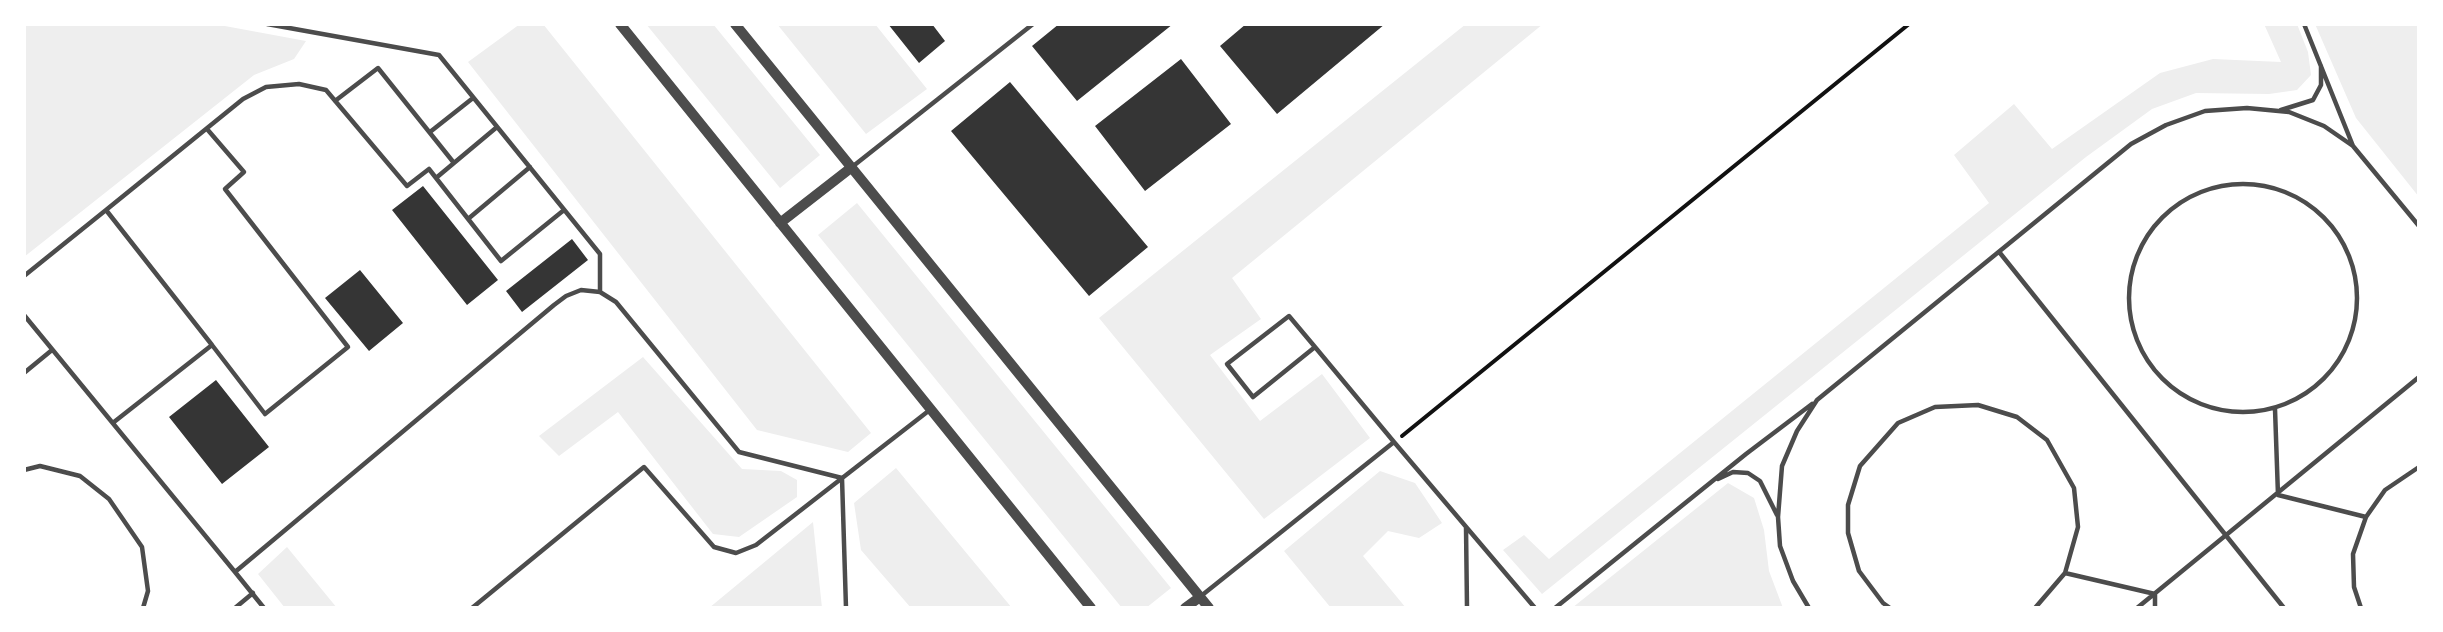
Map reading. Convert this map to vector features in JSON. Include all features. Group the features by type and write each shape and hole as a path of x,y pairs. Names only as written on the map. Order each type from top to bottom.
{"street":[{"path":"620,24 1092,608"},
{"path":"735,24 1209,608"},
{"path":"780,223 852,167"},
{"path":"1185,608 1200,597"}],"lane":[{"path":"267,24 439,55 600,254 600,292"},
{"path":"852,167 1033,24"},
{"path":"2304,24 2353,146"},
{"path":"2277,111 2313,100 2321,85 2320,64"},
{"path":"335,101 378,68 454,162"},
{"path":"24,276 243,99 266,87 299,84 326,90 407,186 429,169 501,261 564,210"},
{"path":"430,132 473,98"},
{"path":"1555,608 2000,253 2131,144 2166,125 2205,111 2247,108 2289,112 2324,126 2353,146 2419,226"},
{"path":"436,177 497,127"},
{"path":"106,210 265,414 348,347 225,189 244,172 207,129"},
{"path":"468,219 530,167"},
{"path":"2237,183 2294,194 2335,226 2359,280 2353,337 2321,385 2286,406 2275,409 2260,413 2220,412 2186,399 2153,370 2130,321 2129,281 2135,258 2156,223 2177,203 2214,186 2237,183"},
{"path":"2000,253 2284,608"},
{"path":"235,572 566,296 581,290 600,292 616,302 739,452 842,478"},
{"path":"24,315 114,422 264,608"},
{"path":"1315,347 1253,396 1227,364 1289,316 1535,608"},
{"path":"114,422 212,345"},
{"path":"24,373 52,350"},
{"path":"2136,608 2226,537 2419,377"},
{"path":"1809,608 1793,581 1780,546 1778,517 1782,466 1797,431 1817,400"},
{"path":"1890,608 1883,603 1859,571 1848,533 1848,505 1860,466 1899,423 1935,407 1978,405 2017,417 2047,440 2074,488 2078,528 2065,573 2035,608"},
{"path":"472,608 644,467 714,547 736,553 756,545 931,409"},
{"path":"2275,409 2277,495"},
{"path":"1200,597 1394,442"},
{"path":"24,470 40,466 80,476 110,499 142,547 148,591 143,608"},
{"path":"2361,608 2354,587 2353,554 2366,517 2385,490 2419,467"},
{"path":"1712,481 1733,472 1748,472 1761,481 1778,517"},
{"path":"842,478 846,608"},
{"path":"2277,495 2366,517"},
{"path":"1466,526 1467,608"},
{"path":"2065,573 2155,594"},
{"path":"235,608 253,593"},
{"path":"2155,594 2155,608"}],"path":[{"path":"1394,442 1909,24"}],"shaded area":[{"path":"24,24 214,24 306,41 294,59 254,75 24,257"},
{"path":"520,24 543,24 871,433 848,452 757,430 468,62"},
{"path":"646,24 713,24 820,155 780,188"},
{"path":"777,24 875,24 927,89 866,134"},
{"path":"1466,24 1543,24 1232,278 1261,319 1210,355 1260,421 1322,374 1370,438 1264,519 1099,318"},
{"path":"2264,24 2297,24 2308,52 2311,75 2297,90 2269,94 2196,93 2152,109 2086,157 1542,594 1503,550 1524,535 1549,559 1989,203 1954,155 2014,104 2052,149 2160,73 2213,59 2281,62"},
{"path":"2315,24 2419,24 2419,197 2356,118"},
{"path":"857,203 1171,588 1146,608 1122,608 818,235"},
{"path":"643,357 742,469 781,471 797,480 797,497 739,537 713,534 618,412 559,456 539,436"},
{"path":"896,468 1012,608 911,608 861,550 854,503"},
{"path":"1380,471 1415,483 1442,523 1419,538 1388,531 1363,556 1406,608 1331,608 1284,551"},
{"path":"1728,483 1754,498 1764,530 1769,571 1783,608 1572,608"},
{"path":"813,522 822,608 709,608"},
{"path":"287,547 337,608 285,608 258,574"}],"building":[{"path":"888,24 932,24 945,41 919,63"},
{"path":"1059,24 1173,24 1077,101 1032,46"},
{"path":"1246,24 1385,24 1277,114 1220,46"},
{"path":"1181,59 1231,124 1145,191 1095,126"},
{"path":"1010,82 1148,247 1089,296 951,131"},
{"path":"423,186 498,280 467,305 392,210"},
{"path":"572,239 588,260 522,312 506,291"},
{"path":"360,270 403,323 369,351 325,298"},
{"path":"216,380 269,447 222,484 169,417"}]}
